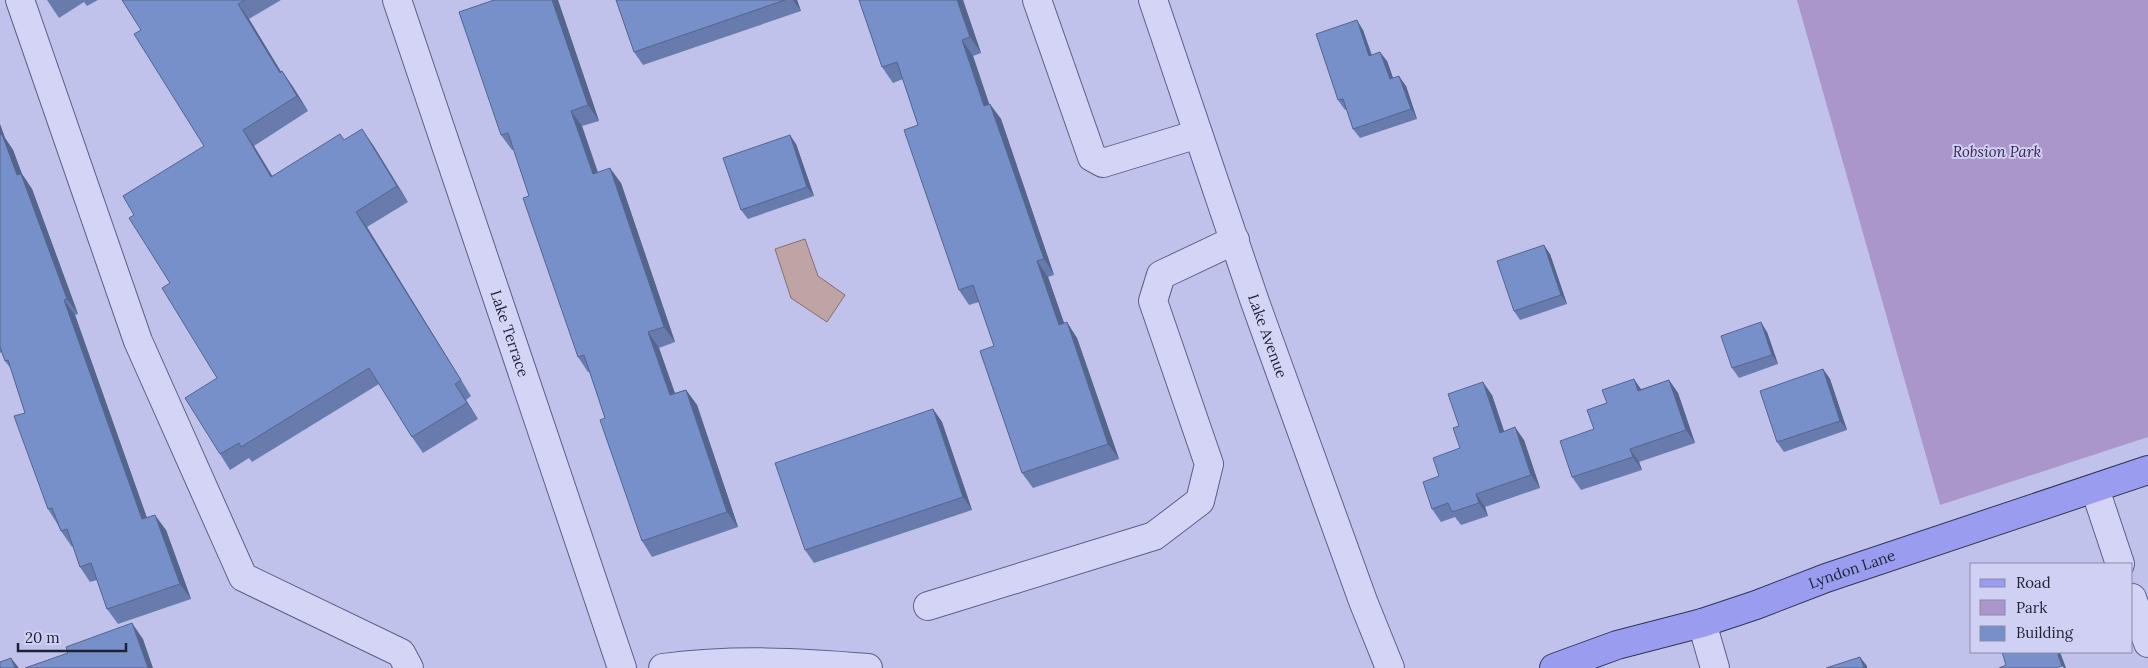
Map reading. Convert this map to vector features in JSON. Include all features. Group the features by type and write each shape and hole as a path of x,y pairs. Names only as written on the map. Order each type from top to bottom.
{"main road":[{"name":"Lyndon Lane","path":"1554,668 1617,645 1702,623 1826,578 2148,470"}],"street":[{"path":"20,0 138,341 243,576 401,653 409,668"},
{"name":"Lake Terrace","path":"397,0 622,668"},
{"path":"1037,0 1092,157 1103,164 1198,134"},
{"name":"Lake Avenue","path":"1153,0 1234,240 1363,601 1390,668"},
{"path":"928,606 1154,536 1200,501 1209,464 1153,301 1161,275 1234,240"},
{"path":"2095,489 2120,563"},
{"path":"2133,601 2148,643"},
{"path":"1702,623 1715,668"},
{"path":"663,668 740,661 802,662 868,668"}],"green space":[{"name":"Robsion Park","path":"1797,0 2148,0 2148,437 1940,505"}],"shaded area":[{"path":"805,239 818,276 845,295 827,322 791,298 775,249"}],"building":[{"path":"122,0 245,0 238,4 280,73 282,71 297,96 243,130 271,177 340,134 344,140 362,129 397,186 356,212 461,380 455,384 467,403 412,437 369,368 241,447 239,443 220,454 185,398 217,378 162,288 170,283 129,218 134,215 123,196 204,146 134,34 141,30"},
{"path":"494,0 552,0 588,105 571,111 593,174 610,168 664,327 648,332 670,395 686,390 727,512 642,541 600,420 605,418 584,355 578,357 523,198 529,196 508,133 501,135 459,12"},
{"path":"616,0 785,0 634,52"},
{"path":"859,0 957,0 970,37 962,40 984,106 990,104 1044,259 1037,261 1059,325 1067,322 1108,444 1022,473 980,351 994,346 973,285 959,290 904,130 918,125 897,62 882,67"},
{"path":"1357,20 1369,56 1380,52 1390,79 1399,76 1411,109 1353,129 1343,99 1338,100 1316,34"},
{"path":"2,134 17,175 21,174 67,299 64,300 142,519 155,515 180,584 107,609 91,563 80,567 67,529 61,531 52,508 48,509 14,416 25,413 8,360 5,361 0,347 0,135"},
{"path":"790,135 807,187 741,210 723,158"},
{"path":"1544,245 1561,295 1514,311 1497,261"},
{"path":"1761,322 1772,355 1732,368 1721,336"},
{"path":"1823,369 1840,421 1777,442 1760,391"},
{"path":"1634,379 1638,391 1669,380 1686,430 1630,449 1633,457 1572,477 1560,441 1594,429 1587,410 1607,403 1602,390"},
{"path":"1483,382 1500,433 1515,427 1531,475 1476,494 1479,503 1452,512 1448,503 1432,509 1423,482 1439,476 1433,458 1460,448 1453,428 1459,426 1448,394"},
{"path":"933,409 963,497 805,550 775,463"},
{"path":"132,623 148,668 25,668 68,653 66,647"},
{"path":"2002,653 2057,653 2062,666 2056,668 1999,668 2006,665"},
{"path":"1860,657 1864,668 1826,668"},
{"path":"11,658 15,668 0,668 0,662"}]}
